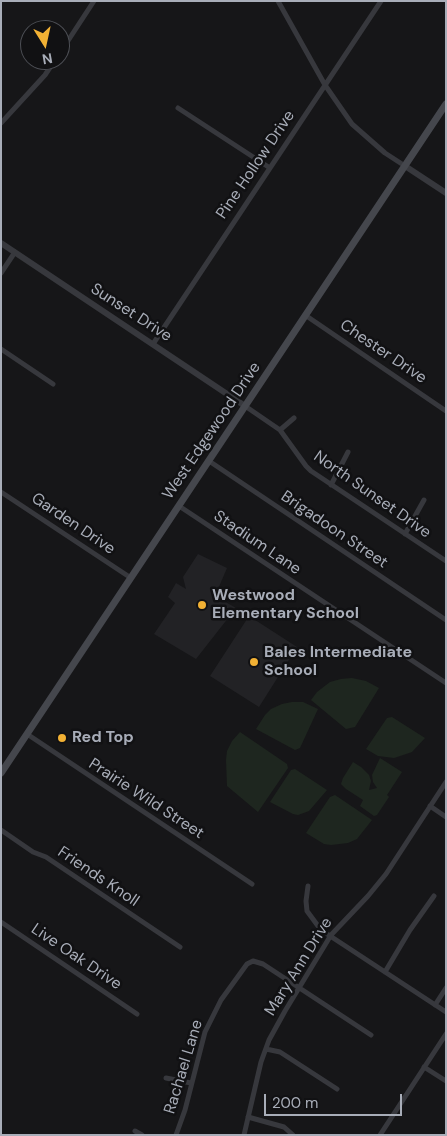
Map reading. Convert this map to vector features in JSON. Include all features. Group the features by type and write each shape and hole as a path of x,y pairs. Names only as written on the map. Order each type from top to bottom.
{"main road":[{"name":"West Edgewood Drive","path":"1,773 446,104"}],"street":[{"path":"70,38 94,1"},
{"path":"278,1 325,84 352,124 385,153 446,193"},
{"name":"Pine Hollow Drive","path":"153,344 381,1"},
{"path":"1,123 48,70"},
{"path":"178,108 270,168"},
{"name":"Sunset Drive","path":"1,243 245,406"},
{"path":"1,273 15,252"},
{"name":"Chester Drive","path":"305,315 446,411"},
{"path":"1,349 53,384"},
{"name":"North Sunset Drive","path":"245,406 280,430 306,466 331,485 446,561"},
{"path":"280,430 294,418"},
{"path":"331,485 348,452"},
{"name":"Brigadoon Street","path":"209,461 446,620"},
{"name":"Garden Drive","path":"1,492 131,578"},
{"path":"405,534 424,500"},
{"name":"Stadium Lane","path":"179,506 446,683"},
{"name":"Prairie Wild Street","path":"27,734 252,884"},
{"name":"Mary Ann Drive","path":"244,1135 266,1049 285,1011 331,935 386,874 446,782"},
{"path":"430,806 446,817"},
{"name":"Friends Knoll","path":"1,830 33,852 46,857 180,947"},
{"path":"308,886 307,911 321,930 446,1012"},
{"path":"385,972 410,930 434,896"},
{"name":"Live Oak Drive","path":"1,922 137,1014"},
{"name":"Rachael Lane","path":"176,1135 185,1110 205,1032 217,1008 247,964 253,961 264,964 300,988"},
{"path":"300,988 371,1035"},
{"path":"435,1005 446,988"},
{"path":"380,1135 446,1034"},
{"path":"266,1049 280,1052 337,1089"},
{"path":"424,1067 446,1082"},
{"path":"166,1078 191,1083"},
{"path":"248,1117 284,1127 293,1135"},
{"path":"135,1131 142,1135"}],"shaded area":[{"name":"Westwood Elementary School","path":"198,554 227,568 215,596 236,608 196,659 154,634 175,603 168,597 176,583 186,589 183,577"},
{"name":"Bales Intermediate School","path":"249,616 297,647 259,707 210,676"},
{"path":"352,678 366,681 379,688 355,727 346,729 311,700 317,692 330,682"},
{"path":"292,702 303,702 318,709 300,748 295,750 256,729 271,709"},
{"path":"392,717 425,738 412,752 394,758 378,756 366,749 387,718"},
{"path":"240,732 287,764 288,768 258,812 227,786 227,751 232,741"},
{"path":"380,758 402,772 387,795 389,797 377,815 374,816 360,806 363,800 341,784 353,762 369,775 371,781 369,790 377,788 373,782 372,775"},
{"path":"295,769 327,790 309,811 298,815 270,802 291,770"},
{"path":"335,795 372,820 357,839 348,843 324,844 306,833 330,797"}],"place":[{"name":"Westwood Elementary School","path":"202,605"},
{"name":"Bales Intermediate School","path":"254,662"},
{"name":"Red Top","path":"62,738"}]}
